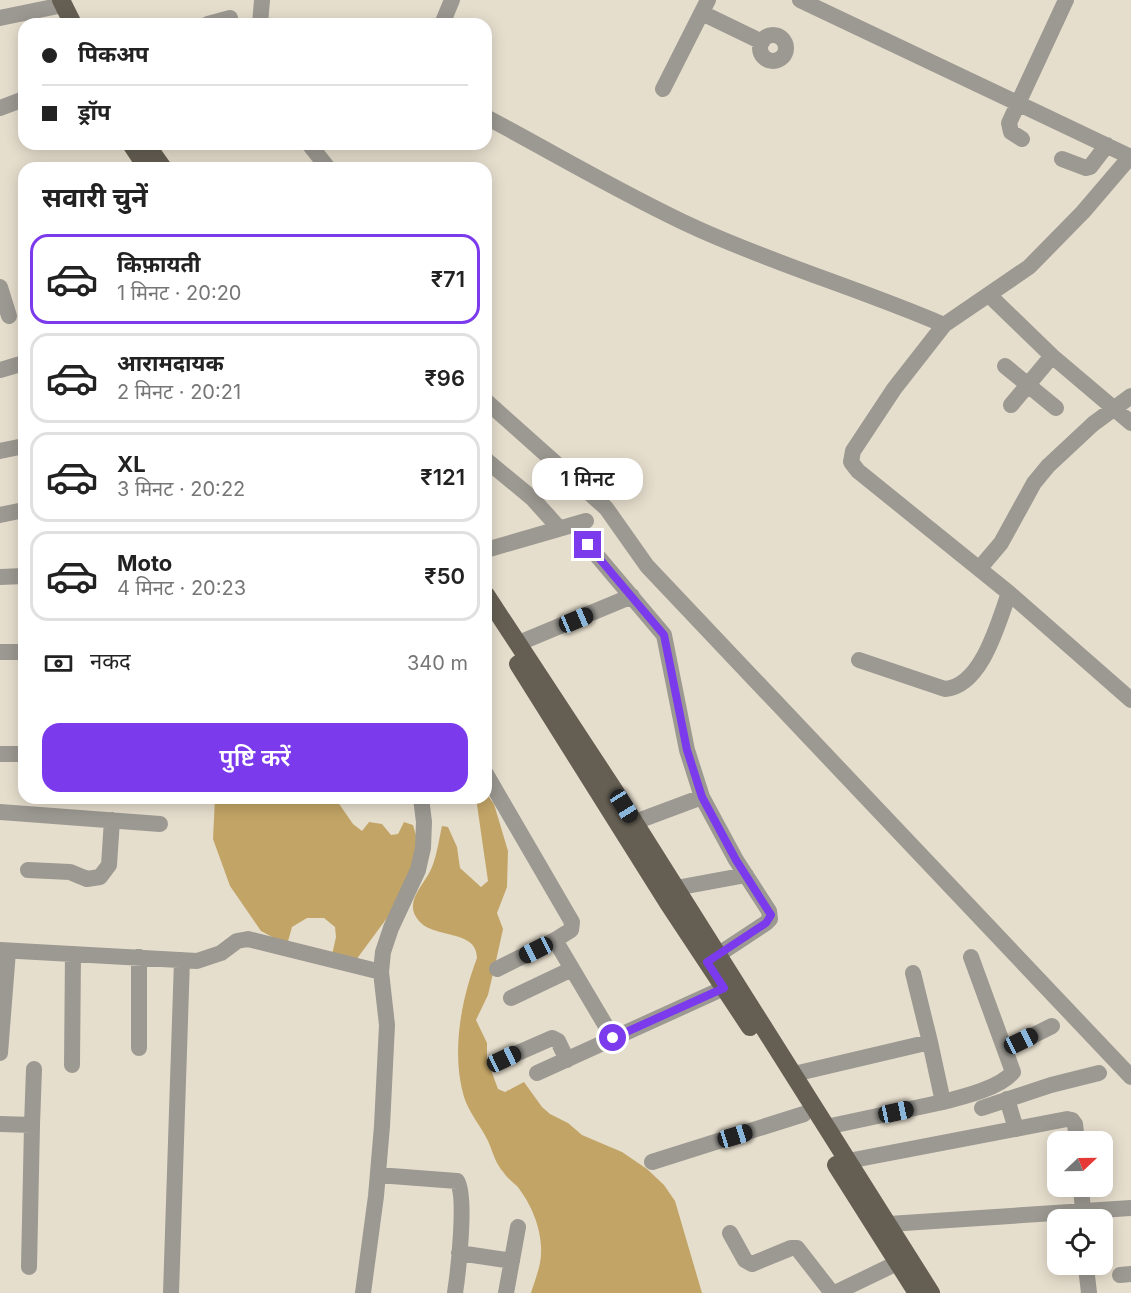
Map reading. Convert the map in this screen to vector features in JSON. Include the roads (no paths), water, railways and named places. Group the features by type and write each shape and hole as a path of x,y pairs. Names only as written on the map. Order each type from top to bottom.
{"main road":[{"path":"492,604 676,888 713,959 724,988 917,1293"},
{"path":"492,624 713,959 794,1074 931,1293"}],"street":[{"path":"260,18 262,0"},
{"path":"444,18 452,0"},
{"path":"800,0 1131,157 1083,212 1029,267 944,325 870,424 853,451 851,462 858,471 1009,593 1131,700"},
{"path":"1022,139 1011,132 1008,127 1066,0"},
{"path":"663,89 705,6 762,42"},
{"path":"0,18 57,8"},
{"path":"0,108 18,101"},
{"path":"492,120 697,229 773,260 892,302 944,325"},
{"path":"1062,159 1086,168 1090,167 1107,145"},
{"path":"314,150 323,162"},
{"path":"0,287 11,315"},
{"path":"989,295 1052,356 1131,423"},
{"path":"1011,405 1052,356"},
{"path":"0,370 18,365"},
{"path":"1005,366 1056,408"},
{"path":"979,569 1001,543 1034,483 1048,466 1113,407 1131,396"},
{"path":"492,406 606,507 647,566 1131,1077"},
{"path":"0,451 18,447"},
{"path":"492,465 532,498 559,528"},
{"path":"0,515 18,511"},
{"path":"492,548 586,520"},
{"path":"588,545 664,635 687,750 702,797 769,911 770,919 713,959"},
{"path":"0,577 18,576"},
{"path":"859,660 945,688 956,688 969,678 981,661 994,635 1009,593"},
{"path":"519,643 632,596"},
{"path":"0,652 18,652"},
{"path":"0,754 18,754"},
{"path":"492,784 572,922 571,930 497,969"},
{"path":"635,822 702,797"},
{"path":"363,1293 378,1175 387,1025 381,972 383,952 391,928 418,870 423,848 422,804"},
{"path":"0,812 159,824"},
{"path":"28,870 70,872 87,879 100,877 109,865 112,820"},
{"path":"676,888 746,875"},
{"path":"0,1053 4,951 197,961 221,953 237,941 248,939 381,972"},
{"path":"555,940 613,1038"},
{"path":"72,1065 73,954"},
{"path":"139,957 139,1048"},
{"path":"971,957 1013,1072 980,1100"},
{"path":"171,1293 182,960"},
{"path":"511,998 572,969"},
{"path":"913,973 943,1101"},
{"path":"537,1073 724,988"},
{"path":"1006,1049 1052,1026"},
{"path":"504,1059 552,1038 558,1041 567,1060"},
{"path":"794,1074 930,1042"},
{"path":"29,1267 34,1069"},
{"path":"826,1127 943,1101 1007,1099 1051,1084 1099,1072"},
{"path":"1007,1099 1016,1129"},
{"path":"980,1100 990,1134"},
{"path":"652,1162 804,1114"},
{"path":"848,1161 1072,1120 1076,1131"},
{"path":"0,1124 32,1125"},
{"path":"378,1175 458,1181 461,1190 455,1293"},
{"path":"1113,1210 1131,1208"},
{"path":"889,1224 1047,1214"},
{"path":"506,1293 518,1227"},
{"path":"730,1233 745,1260 752,1264 791,1248 797,1248 834,1293 897,1263"},
{"path":"459,1253 512,1261"},
{"path":"1087,1275 1089,1293"}]}
